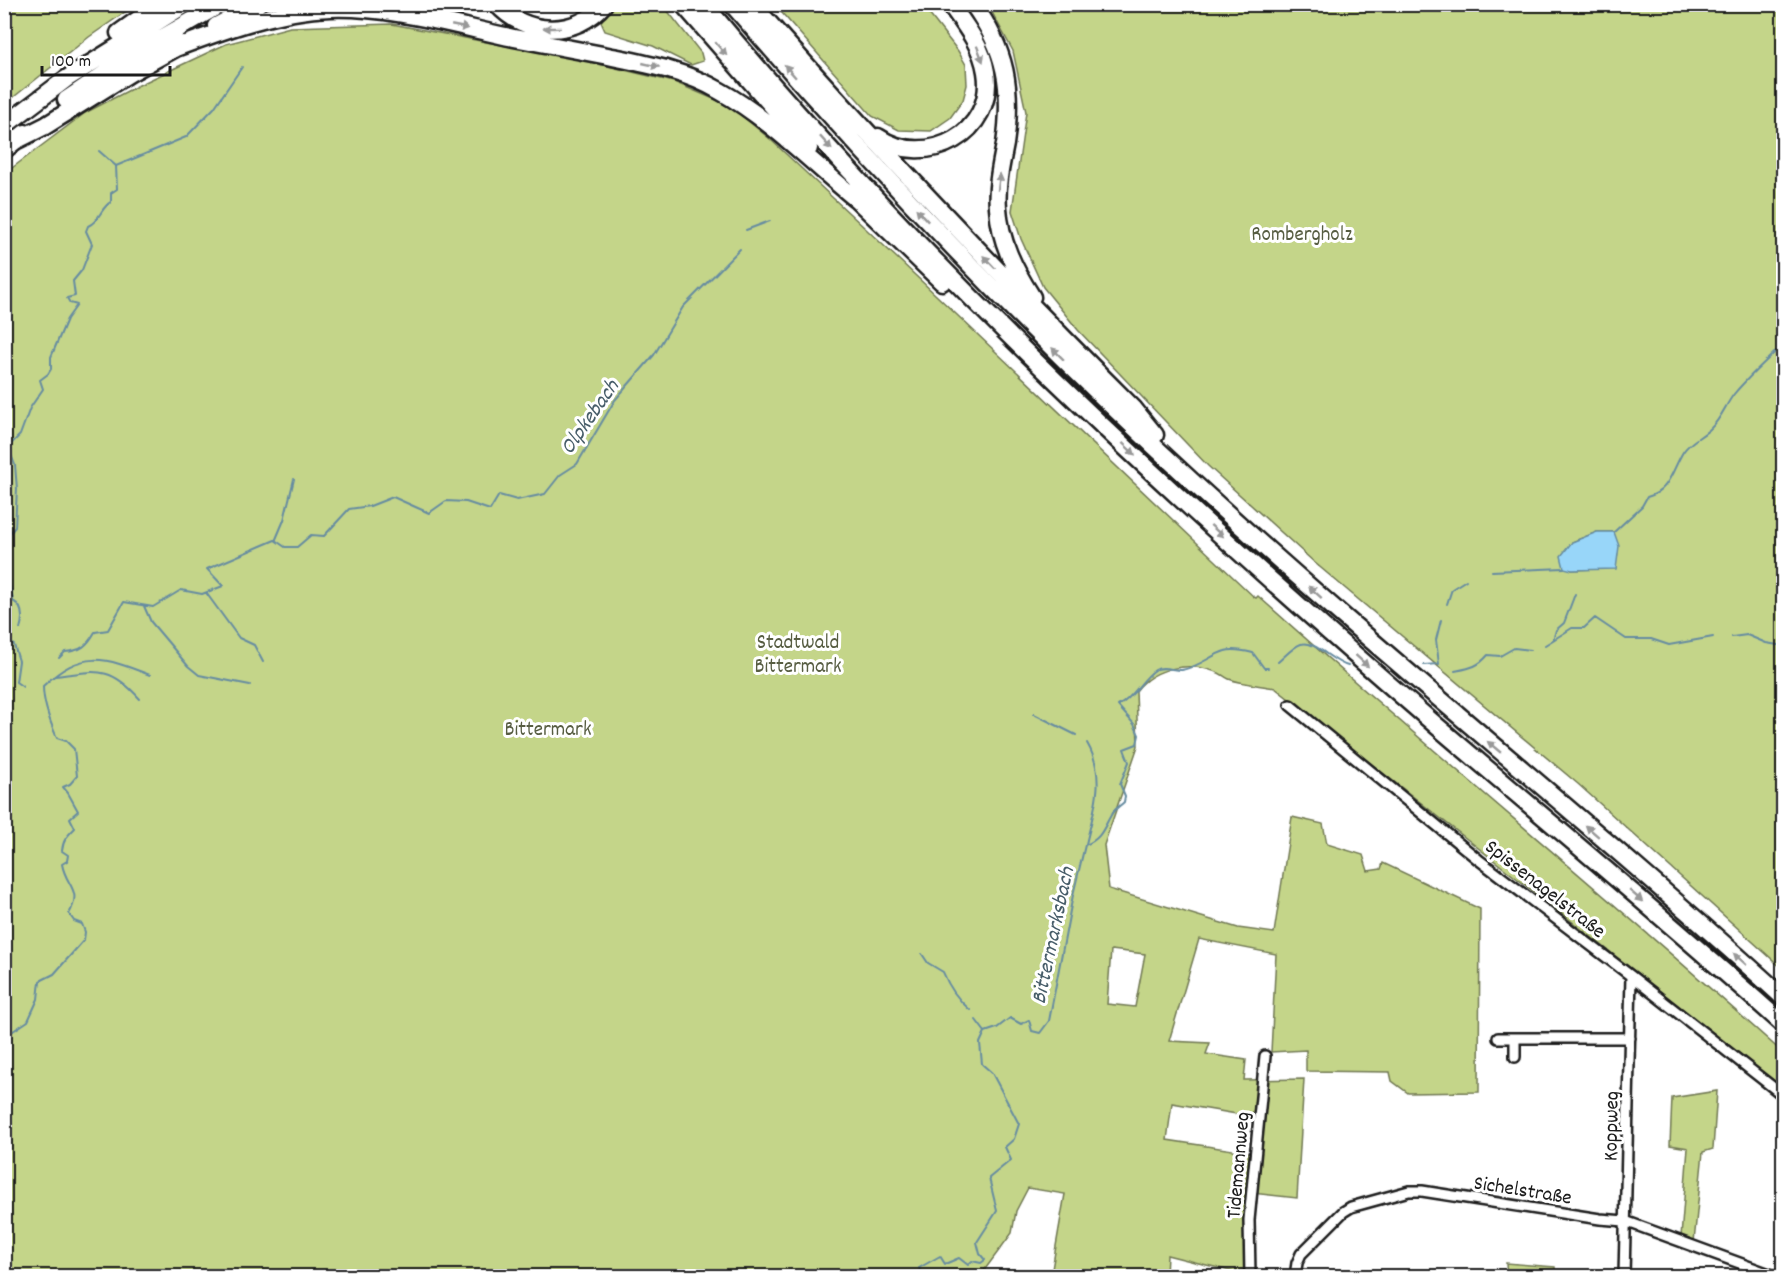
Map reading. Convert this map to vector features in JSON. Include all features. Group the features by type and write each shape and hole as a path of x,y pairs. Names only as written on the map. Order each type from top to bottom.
{"highway":[{"path":"4,125 24,102 160,4"},
{"path":"4,125 66,79 186,4"},
{"path":"11,145 39,119 89,83 221,4"},
{"path":"11,145 130,73 258,4"},
{"path":"497,4 519,22 550,29 581,22 604,4"},
{"path":"682,4 855,198"},
{"path":"704,4 857,177 994,320 1086,409 1280,588 1784,1025"},
{"path":"732,4 872,162 993,288 1105,390 1201,489 1346,619 1784,998"},
{"path":"752,4 850,115 1060,334"},
{"path":"850,115 886,143 910,150 924,151 936,148 964,134 982,108 987,75 976,43 950,4"},
{"path":"973,4 999,48 1008,85 1008,117 998,195 1003,239 1011,261 1031,296 1105,390"},
{"path":"173,49 198,39 288,13 355,9 400,15 654,66 698,80 737,100 774,129 855,198 944,285 994,320"}],"street":[{"name":"Spissenagelstraße","path":"1290,705 1479,860 1632,976 1784,1096"},
{"name":"Koppweg","path":"1624,1276 1632,976"},
{"path":"1498,1038 1630,1038"},
{"path":"1515,1038 1515,1057"},
{"name":"Tidemannweg","path":"1250,1276 1249,1220 1265,1056"},
{"name":"Sichelstraße","path":"1295,1276 1301,1254 1343,1212 1351,1207 1409,1191 1626,1221 1762,1274 1775,1276"}],"green space":[{"path":"5,4 135,5 89,37 5,104"},
{"path":"613,5 663,5 701,53 703,61 691,65 653,46 605,31 601,22"},
{"path":"775,5 922,5 958,51 966,65 967,85 963,100 950,118 931,131 899,130 872,116"},
{"name":"Rombergholz","path":"988,5 1783,5 1783,969 1578,784 1315,563 1208,466 1078,330 1043,287 1021,239 1012,211 1026,112 1013,51","holes":["1597,532 1614,532 1616,568 1572,570 1572,542"]},
{"name":"Stadtwald Bittermark","path":"392,24 591,62 674,82 730,106 770,139 897,258 1254,597 1258,596 1783,1053 1783,1088 1275,688 1234,681 1206,669 1173,668 1153,676 1136,691 1138,746 1104,845 1109,889 1238,928 1274,933 1292,817 1323,824 1327,844 1363,855 1368,871 1381,869 1383,863 1480,909 1479,1092 1408,1093 1392,1081 1390,1072 1306,1071 1306,1050 1271,1052 1276,954 1199,939 1169,1041 1210,1043 1206,1054 1246,1060 1244,1080 1304,1079 1297,1198 1252,1193 1250,1276 1167,1255 1166,1276 1051,1275 1065,1194 1028,1188 1016,1211 1012,1233 980,1276 5,1276 4,174 85,113 139,85 226,44 290,27","holes":["1111,950 1145,954 1135,1007 1107,1004","1172,1103 1254,1117 1252,1153 1167,1140"]},
{"path":"1717,1091 1713,1149 1703,1152 1694,1242 1681,1237 1688,1148 1670,1145 1672,1098"},
{"path":"1506,1263 1555,1267 1555,1276 1507,1276"}],"water":[{"path":"1597,532 1614,532 1619,546 1616,569 1572,570 1564,568 1561,556 1572,542"}],"waterway":[{"path":"116,166 186,137 214,108 242,67"},
{"path":"4,540 15,527 17,489 15,465 8,447 20,435 30,408 43,389 40,380 51,369 51,357 67,319 77,305 70,303 67,298 75,296 73,281 82,270 92,244 86,231 88,226 111,202 111,193 117,189 116,166 99,151"},
{"name":"Olpkebach","path":"746,230 770,221"},
{"name":"Olpkebach","path":"59,658 65,652 83,647 95,632 108,630 124,602 153,607 181,590 202,594 223,586 207,569 275,540 285,547 297,547 311,535 324,536 349,509 370,506 393,497 429,513 446,501 466,502 490,510 499,495 517,500 545,494 560,475 577,464 615,400 654,355 683,307 740,249"},
{"name":"Bittermarksbach","path":"1614,532 1642,506 1647,497 1666,485 1686,448 1715,424 1734,394 1784,344"},
{"path":"276,539 284,520 294,479"},
{"path":"4,564 13,601 19,606 22,614 20,629"},
{"path":"1492,571 1564,568"},
{"path":"1447,604 1452,589 1466,580"},
{"path":"207,594 239,638 254,645 263,662"},
{"name":"Bittermarksbach","path":"1545,645 1553,640 1556,630 1564,623 1575,594"},
{"path":"144,606 151,622 188,666 199,675 250,685"},
{"path":"1553,640 1572,628 1584,628 1595,618 1626,639 1651,639 1669,645 1713,637"},
{"path":"1424,665 1439,664 1436,640 1441,620"},
{"path":"1732,637 1747,635 1766,643 1784,646"},
{"path":"4,639 14,645 19,661 16,682 23,687"},
{"name":"Bittermarksbach","path":"1278,662 1295,647 1306,644 1318,648 1348,666"},
{"name":"Bittermarksbach","path":"1455,671 1473,666 1488,655 1500,656 1514,648 1531,650"},
{"name":"Bittermarksbach","path":"922,1276 919,1268 940,1256 945,1264 959,1258 968,1265 972,1261 981,1263 985,1260 980,1254 977,1242 997,1211 989,1178 1011,1160 1005,1147 1014,1139 1019,1124 992,1073 982,1064 980,1043 985,1032 997,1028 1010,1018 1021,1024 1029,1020 1032,1031 1040,1033 1049,1021 1085,845 1096,839 1113,812 1124,802 1125,796 1120,784 1129,762 1124,749 1137,744 1139,735 1134,724 1118,706 1129,698 1155,670 1161,668 1182,670 1228,650 1253,653 1264,668 1268,668"},
{"name":"Olpkebach","path":"4,1037 28,1021 38,999 40,981 54,974 84,940 85,932 82,924 74,921 69,914 73,906 74,893 62,864 67,861 68,855 62,851 63,844 75,828 70,818 78,811 63,787 70,784 77,776 74,749 66,741 57,738 49,719 43,686 70,666 94,660 119,664 150,675"},
{"path":"55,676 92,672 111,675 120,680 140,699"},
{"path":"1034,714 1076,735"},
{"path":"1086,844 1098,781 1093,756 1087,743"},
{"path":"922,954 928,963 943,972 961,1002 970,1010"},
{"path":"976,1020 985,1032"}],"park label":[{"name":"Bittermark","path":"548,728"}]}
